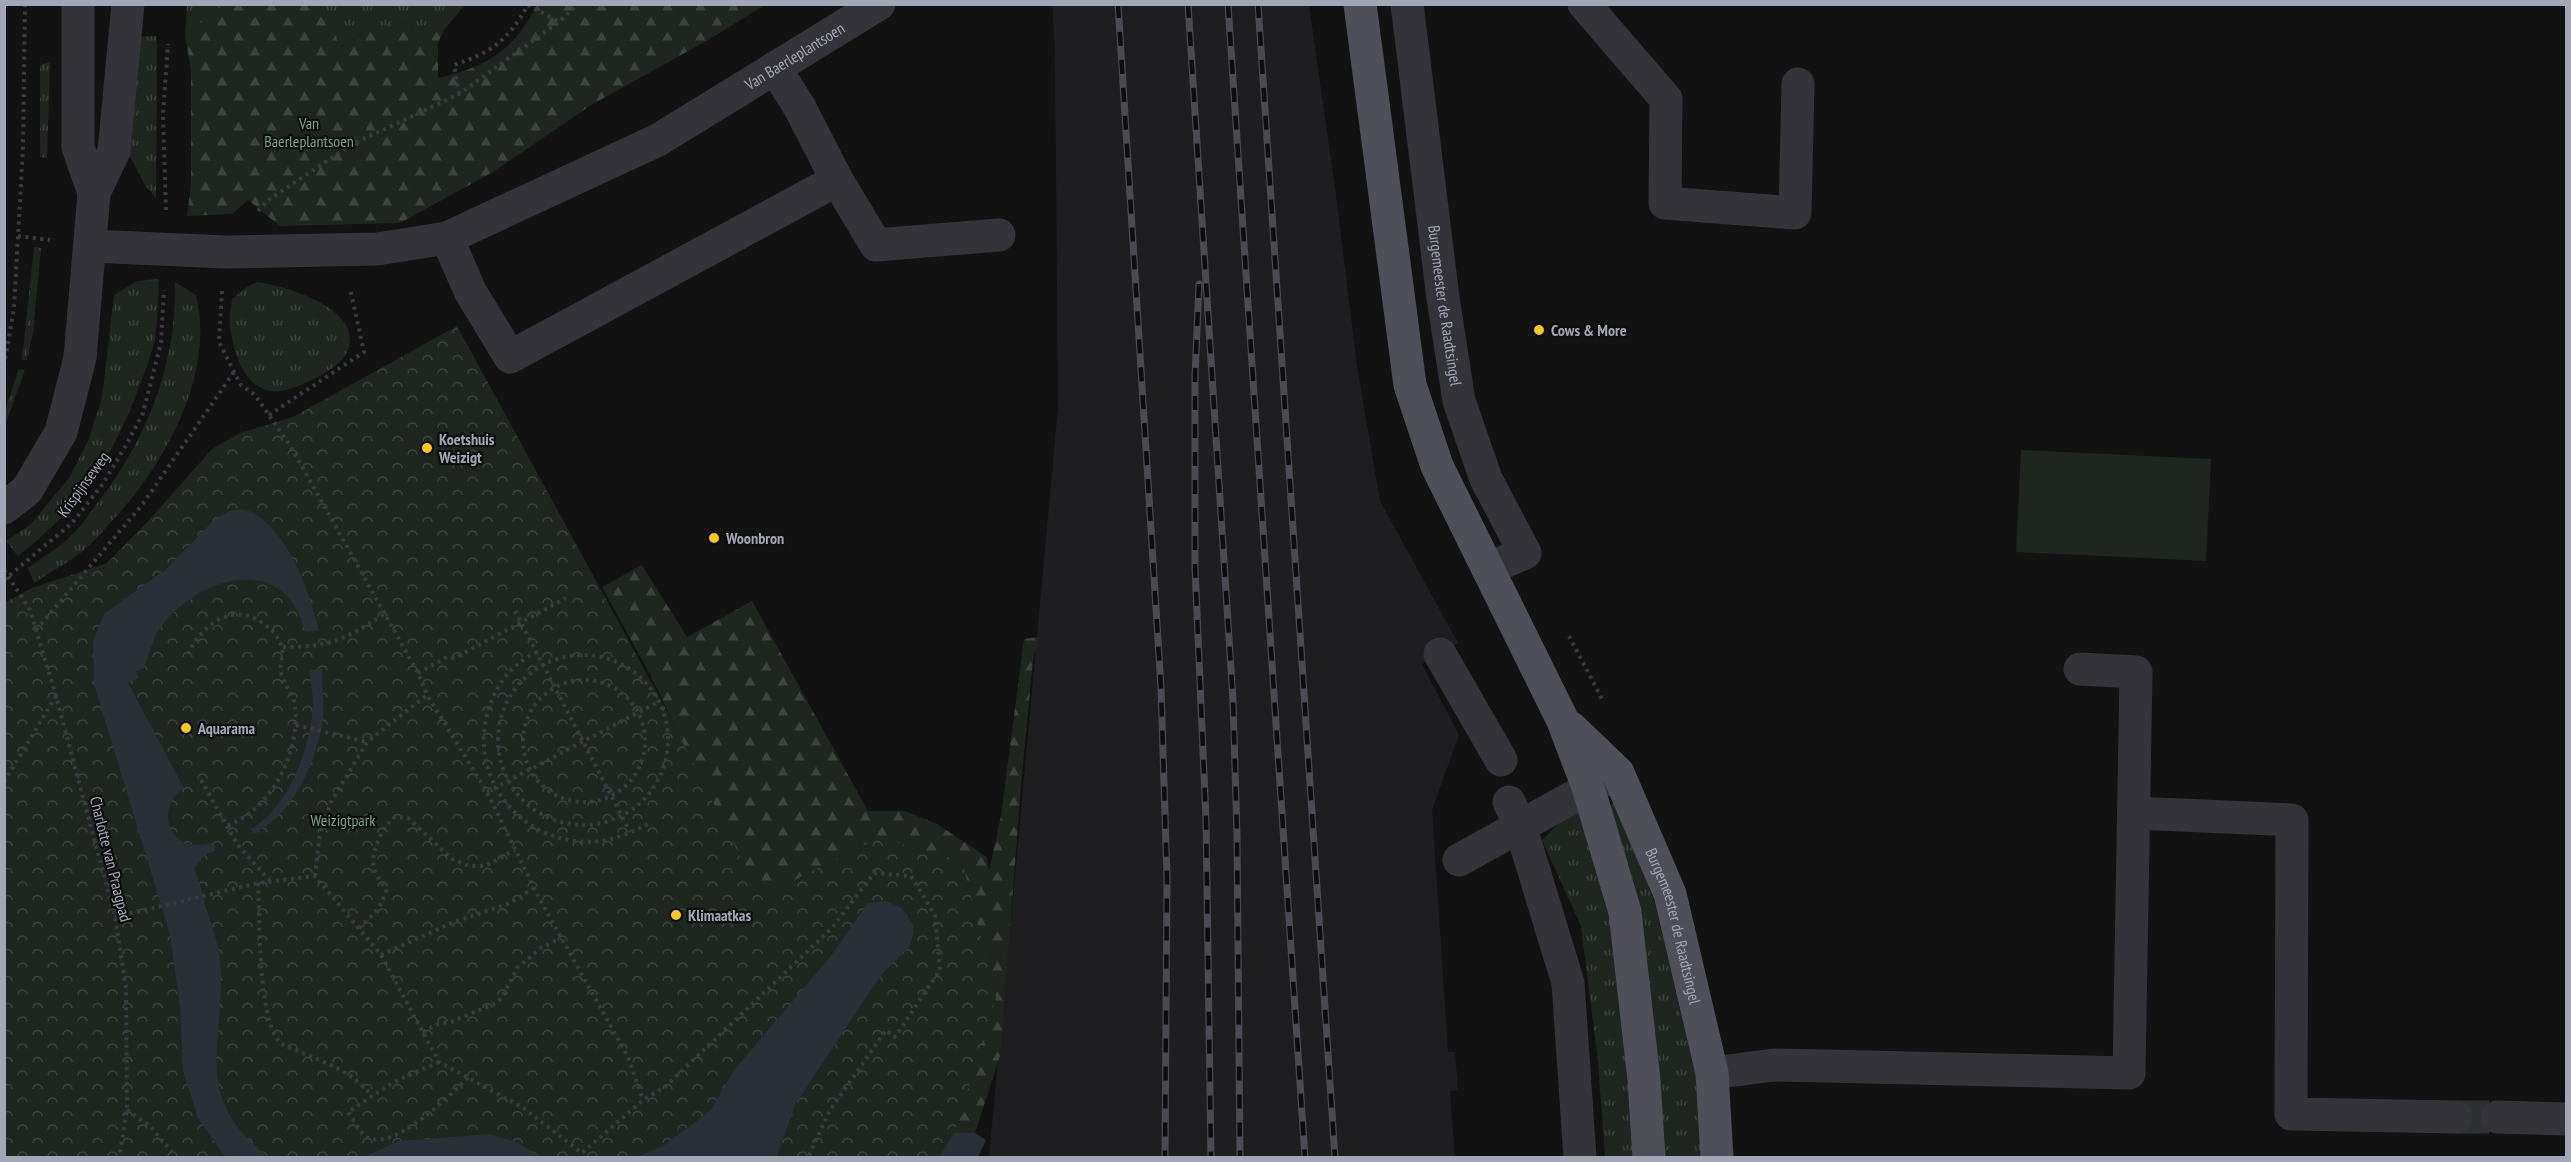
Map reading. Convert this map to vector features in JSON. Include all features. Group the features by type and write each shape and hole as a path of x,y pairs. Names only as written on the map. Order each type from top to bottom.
{"main road":[{"name":"Burgemeester de Raadtsingel","path":"1360,4 1410,385 1437,466 1563,721 1588,787 1625,912 1644,1080 1649,1158"},
{"name":"Burgemeester de Raadtsingel","path":"1563,721 1617,773 1670,894 1712,1073 1717,1158"}],"street":[{"path":"78,4 78,147 94,193"},
{"path":"4,508 27,490 61,432 80,358 94,193 114,151 128,4"},
{"name":"Van Baerleplantsoen","path":"91,246 225,252 377,249 447,238 658,140 879,4"},
{"name":"Burgemeester de Raadtsingel","path":"1407,4 1443,298 1459,401 1486,479 1525,554 1488,569"},
{"path":"1584,5 1666,99 1665,203 1795,213 1798,84"},
{"path":"775,68 800,108 837,180 876,245 999,235"},
{"path":"447,238 470,291 510,357 837,180"},
{"path":"1440,654 1501,760"},
{"path":"1712,1073 1774,1065 2129,1072 2136,672 2080,669"},
{"path":"1459,860 1515,813 1588,787 1617,773"},
{"path":"1515,813 1568,982 1580,1158"},
{"path":"2135,813 2292,820 2291,1114 2456,1117"},
{"path":"2497,1118 2566,1119"}],"path":[{"path":"4,366 14,308 20,203 23,148 24,4"},
{"path":"578,4 559,22 459,94 351,145 267,201 225,252 219,342 241,385 255,395 291,447 325,504 418,673 427,695 487,792 534,888 628,1058 643,1100"},
{"path":"459,94 454,64 485,55 513,32 528,5 559,22"},
{"path":"166,250 163,115 168,32"},
{"path":"269,415 364,351 342,249"},
{"name":"Krispijnseweg","path":"7,579 72,523 102,485 143,413 161,343 166,250"},
{"path":"36,631 142,505 234,372"},
{"name":"Charlotte van Praagpad","path":"4,570 7,579 30,610 56,696 115,917 126,988 128,1110 119,1158"},
{"path":"418,673 447,657 455,658 566,598"},
{"path":"515,611 630,832"},
{"path":"188,654 194,640 206,627 226,616 236,614 253,616 274,631 282,647 280,673 293,700 298,725 287,763 269,795 250,813 227,826"},
{"path":"282,647 329,645 353,634 384,614"},
{"path":"537,652 511,668 494,695 488,710 482,747 487,770 495,788 519,817 532,827 562,838 584,842 603,840 648,824"},
{"path":"580,655 599,657 617,663 634,673 648,686 658,702 667,727 667,754 658,779 643,801 622,816 602,824 580,826 558,822 538,813 521,799 508,781 499,756 498,729 506,703 521,681 543,665 561,658 580,655"},
{"path":"582,680 608,685 620,692 638,713 645,738 640,765 625,786 611,796 591,802 567,801 545,789 529,770 522,739 525,723 531,709 542,696 555,687 582,680"},
{"path":"427,695 367,742 331,802 320,832 315,876 381,955 439,1062 522,1107 580,1155 643,1100 666,1086 832,928 874,873 911,876 935,915 940,970 895,1037 886,1030 829,1112 808,1158"},
{"path":"4,782 56,696"},
{"path":"487,792 658,702"},
{"path":"298,725 367,742"},
{"path":"201,780 237,844 270,881"},
{"path":"359,928 377,912 383,902 386,891 374,869 375,852 385,825 395,817 408,818 453,859 469,866 485,866 515,850"},
{"path":"115,917 258,883 315,876"},
{"path":"258,883 264,1003 271,1032 282,1044 340,1069 364,1086 372,1097"},
{"path":"381,955 454,922 510,903 534,888"},
{"path":"423,1032 497,1003 517,968 541,948 561,938"},
{"path":"439,1062 392,1083 348,1112 365,1136 378,1140 396,1136 468,1078"},
{"path":"128,1110 150,1126 177,1158"}],"shaded area":[{"path":"1052,5 1309,5 1357,366 1380,501 1458,643 1422,664 1459,735 1432,810 1448,1052 1455,1052 1458,1090 1450,1091 1455,1157 989,1158 1058,408 1055,49"},
{"path":"231,510 249,511 263,519 275,531 303,580 319,630 305,632 295,607 280,590 262,581 241,580 220,584 199,594 179,608 162,625 144,668 136,671 139,678 128,683 184,788 172,801 168,818 170,827 180,840 189,844 213,843 215,851 206,854 194,868 218,947 221,978 216,1060 219,1084 226,1109 242,1133 269,1157 225,1157 198,1118 183,1071 180,1007 170,935 94,684 93,641 104,614 165,570 215,519"},
{"path":"322,669 322,724 308,772 291,802 280,815 253,834 251,829 277,806 296,774 308,738 311,720 313,699 309,670"},
{"path":"886,901 900,907 907,914 914,931 910,946 881,975 795,1105 777,1157 637,1157 663,1146 710,1111 734,1070 830,957 868,903"},
{"path":"954,1133 975,1133 986,1140 978,1157 939,1157"},
{"path":"490,1134 516,1142 542,1157 364,1157 399,1141"}],"green space":[{"name":"Van Baerleplantsoen","path":"225,4 319,5 341,47 369,28 402,23 444,30 438,43 438,78 471,68 497,54 519,34 537,5 765,5 708,40 593,104 493,172 400,223 280,226 248,200 232,214 187,216 191,184 191,69 185,36"},
{"path":"187,5 225,5 185,36"},
{"path":"319,5 465,5 444,30 402,23 369,28 340,47"},
{"path":"156,36 156,198 145,185 131,158 127,157 139,37"},
{"path":"50,62 47,158 40,157 40,65"},
{"path":"34,247 41,248 33,333 27,360 22,360"},
{"path":"159,279 157,324 153,345 129,413 117,437 105,460 76,501 59,520 18,556 6,541 31,524 69,478 88,441 102,398 114,295 137,281"},
{"path":"175,282 196,295 200,326 198,357 192,388 166,448 129,501 87,548 34,583 28,568 62,544 78,528 113,481 143,429 155,401 171,343"},
{"path":"257,282 303,295 335,312 345,323 350,337 347,352 341,360 316,378 281,391 269,391 250,380 234,348 230,316 232,299"},
{"name":"Weizigtpark","path":"457,326 660,698 761,897 880,837 963,864 996,998 947,1157 5,1157 4,603 32,588 107,563 150,519 212,449 240,433 293,417"},
{"path":"19,369 25,370 5,425 5,409"},
{"path":"2021,450 2211,459 2206,561 2016,552"},
{"path":"642,565 687,637 752,601 868,811 905,811 937,824 987,857 989,871 1001,816 1024,639 1039,637 1033,660 1022,774 1000,1056 975,1133 954,1133 830,957 329,820 692,765 655,684 602,587"},
{"path":"1618,802 1655,904 1697,1081 1701,1157 1664,1157 1609,806"},
{"path":"1585,810 1613,904 1639,1157 1605,1157 1598,1062 1581,926 1542,840 1563,819"}],"tunnel":[{"path":"2456,1117 2497,1117"}],"railway":[{"path":"1118,4 1161,688 1167,878 1165,1158"},
{"path":"1188,4 1233,700 1237,836 1240,1158"},
{"path":"1228,4 1305,1158"},
{"path":"1258,4 1335,1158"},
{"path":"1199,284 1195,376 1195,567 1206,820 1211,1158"}],"place":[{"name":"Cows & More","path":"1539,330"},
{"name":"Koetshuis Weizigt","path":"427,448"},
{"name":"Woonbron","path":"714,538"},
{"name":"Aquarama","path":"186,728"},
{"name":"Klimaatkas","path":"676,915"}]}
